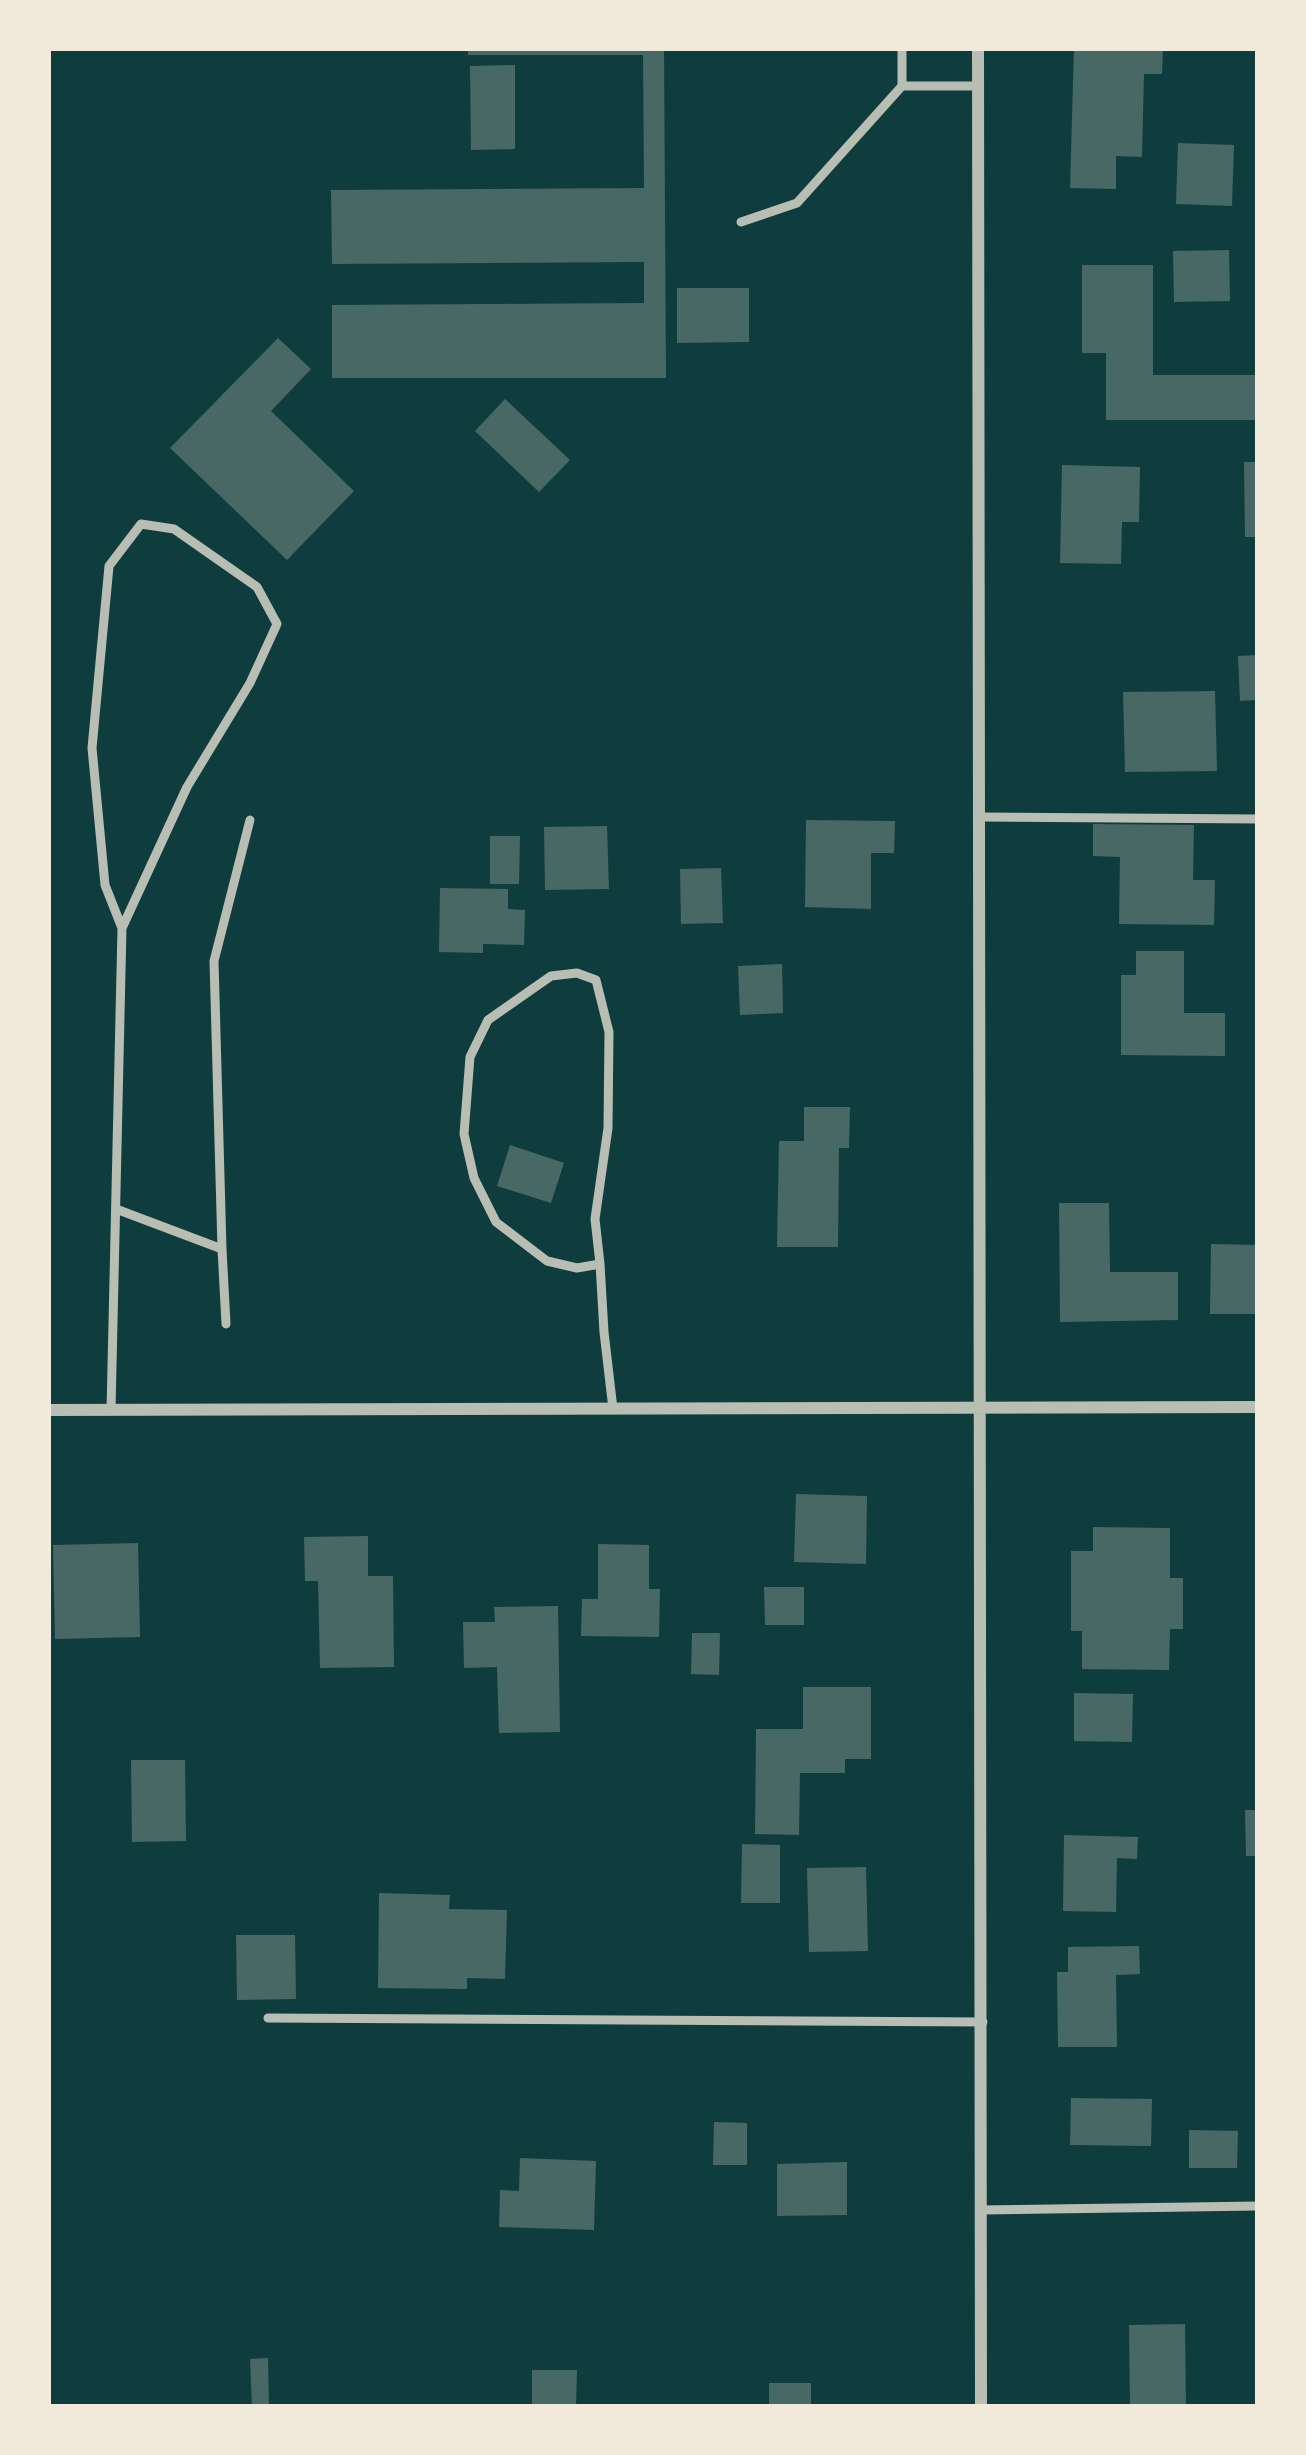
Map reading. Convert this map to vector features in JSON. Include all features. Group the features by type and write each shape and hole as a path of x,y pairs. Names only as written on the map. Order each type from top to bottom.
{"street":[{"path":"978,48 984,1408 981,2407"},
{"path":"48,1410 1258,1408"}],"lane":[{"path":"741,222 796,203 902,86 902,48"},
{"path":"902,86 979,86"},
{"path":"111,1410 122,928 105,885 92,748 109,566 141,524 174,529 257,587 277,624 250,683 187,787 122,928"},
{"path":"981,817 1258,819"},
{"path":"226,1324 214,961 250,820"},
{"path":"600,1264 577,1268 547,1261 496,1222 474,1178 464,1134 470,1057 488,1020 551,976 577,973 596,980 608,1032 608,1128 596,1219 613,1409"},
{"path":"116,1209 223,1249"},
{"path":"268,2018 982,2022"},
{"path":"982,2210 1258,2206"}],"building":[{"path":"468,48 664,48 666,378 332,378 332,305 644,303 644,262 332,264 331,190 644,188 643,55 468,55"},
{"path":"1074,48 1163,48 1162,74 1144,74 1142,157 1116,156 1116,189 1070,188"},
{"path":"515,65 515,149 471,150 470,66"},
{"path":"1178,143 1234,145 1232,206 1176,204"},
{"path":"1229,250 1230,301 1174,302 1173,251"},
{"path":"1082,265 1153,265 1153,375 1258,375 1258,420 1106,420 1106,353 1082,353"},
{"path":"677,288 749,288 749,342 677,343"},
{"path":"278,338 311,369 271,411 354,491 287,560 170,448"},
{"path":"505,399 570,460 539,492 475,431"},
{"path":"1244,462 1258,462 1258,537 1245,537"},
{"path":"1062,465 1140,467 1139,522 1122,522 1121,564 1060,563"},
{"path":"1258,655 1258,700 1240,701 1238,656"},
{"path":"1215,691 1217,771 1125,772 1123,692"},
{"path":"806,820 895,821 894,853 871,853 871,909 805,907"},
{"path":"1093,824 1194,825 1193,880 1215,880 1214,925 1119,924 1120,857 1093,856"},
{"path":"607,826 609,889 545,890 544,827"},
{"path":"490,836 520,836 519,884 490,884"},
{"path":"721,868 723,923 681,924 680,869"},
{"path":"440,888 508,889 508,909 525,910 524,945 483,944 483,953 439,952"},
{"path":"1136,951 1184,951 1184,1013 1225,1013 1225,1056 1121,1055 1121,975 1136,975"},
{"path":"782,964 783,1013 740,1015 738,966"},
{"path":"804,1107 850,1107 849,1148 839,1148 838,1247 777,1247 779,1141 804,1141"},
{"path":"510,1145 564,1163 551,1203 497,1186"},
{"path":"1059,1203 1109,1203 1110,1272 1178,1272 1178,1320 1060,1322"},
{"path":"1211,1244 1258,1245 1258,1314 1210,1314"},
{"path":"796,1494 867,1496 866,1564 794,1562"},
{"path":"1093,1527 1170,1528 1170,1578 1183,1578 1183,1629 1170,1629 1169,1670 1082,1669 1082,1631 1071,1631 1071,1551 1093,1551"},
{"path":"368,1536 368,1576 393,1576 394,1667 320,1668 318,1581 305,1581 304,1537"},
{"path":"138,1543 140,1637 55,1639 53,1545"},
{"path":"598,1544 649,1545 649,1589 660,1589 659,1637 581,1636 582,1599 598,1599"},
{"path":"764,1587 804,1587 804,1625 765,1625"},
{"path":"558,1606 560,1732 499,1733 497,1667 464,1668 463,1622 495,1622 494,1607"},
{"path":"692,1633 720,1633 719,1675 691,1674"},
{"path":"803,1687 871,1687 871,1759 845,1759 845,1773 800,1773 799,1835 755,1834 756,1729 803,1729"},
{"path":"1074,1693 1133,1694 1132,1742 1074,1741"},
{"path":"131,1760 185,1760 186,1841 132,1842"},
{"path":"1245,1810 1258,1810 1258,1856 1246,1856"},
{"path":"1064,1835 1138,1837 1137,1859 1117,1858 1116,1912 1063,1911"},
{"path":"742,1844 780,1845 780,1903 741,1903"},
{"path":"866,1867 868,1951 809,1952 807,1868"},
{"path":"379,1893 450,1895 449,1909 507,1910 505,1979 467,1978 467,1989 378,1988"},
{"path":"236,1935 295,1935 296,1999 237,2000"},
{"path":"1139,1946 1140,1974 1116,1975 1117,2047 1058,2047 1057,1972 1068,1972 1068,1947"},
{"path":"1071,2098 1152,2099 1151,2146 1070,2145"},
{"path":"714,2122 747,2123 747,2165 713,2165"},
{"path":"1189,2130 1238,2131 1237,2168 1189,2168"},
{"path":"520,2158 596,2161 594,2230 499,2227 500,2190 519,2191"},
{"path":"847,2162 847,2215 777,2216 777,2164"},
{"path":"1185,2324 1186,2407 1130,2407 1129,2325"},
{"path":"268,2358 269,2407 252,2407 250,2359"},
{"path":"532,2370 577,2370 576,2407 532,2407"},
{"path":"769,2383 811,2383 811,2407 769,2407"}]}
